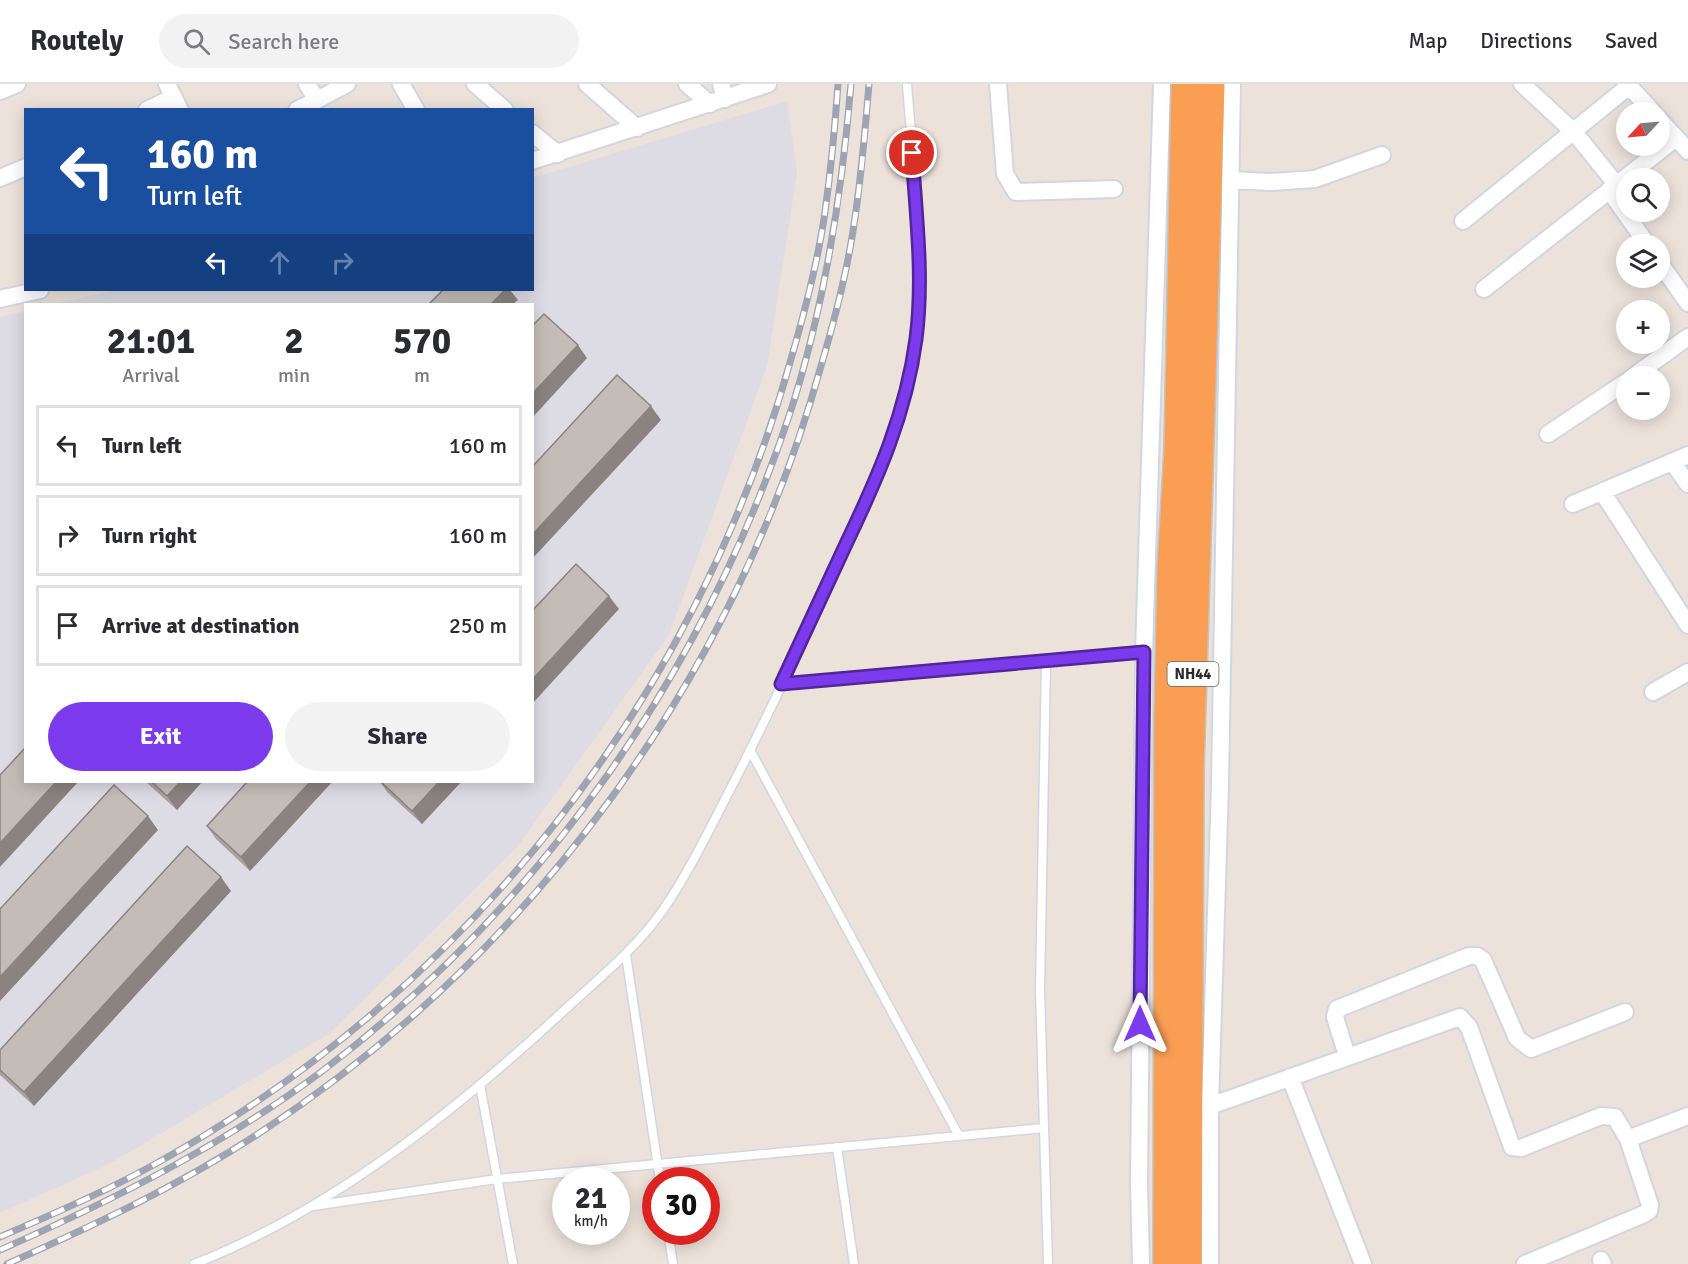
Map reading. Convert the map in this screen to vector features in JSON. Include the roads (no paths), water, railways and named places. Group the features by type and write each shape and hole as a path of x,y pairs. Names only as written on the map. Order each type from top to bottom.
{"highway":[{"name":"NH44","path":"1167,1264 1168,720 1178,450 1185,84"},
{"name":"NH44","path":"1188,1264 1190,769 1210,84"}],"street":[{"path":"0,91 17,84"},
{"path":"307,84 317,100"},
{"path":"301,108 347,84"},
{"path":"401,84 415,108"},
{"path":"475,84 503,108"},
{"path":"587,84 637,128"},
{"path":"687,84 718,96"},
{"path":"534,161 637,128 718,96 768,84"},
{"path":"998,84 1005,174 1016,192 1114,189"},
{"path":"1141,1264 1140,1081 1144,652 1162,84"},
{"path":"1210,1264 1210,1106 1220,774 1232,84"},
{"path":"1522,84 1574,132 1641,234"},
{"path":"1463,221 1574,132 1628,85 1644,102"},
{"path":"151,108 173,97"},
{"path":"1670,131 1688,151"},
{"path":"534,135 558,154"},
{"path":"1484,289 1676,138"},
{"path":"1230,180 1271,182 1315,179 1382,155"},
{"path":"0,178 24,168"},
{"path":"1670,278 1688,303"},
{"path":"0,299 36,291"},
{"path":"1648,366 1688,337"},
{"path":"1548,434 1616,389"},
{"path":"1573,504 1681,459 1688,484"},
{"path":"1603,493 1688,625"},
{"path":"1653,692 1688,672"},
{"path":"1347,1056 1335,1017 1337,1009 1469,956 1477,956 1483,960 1517,1038 1531,1048 1625,1012"},
{"path":"1210,1106 1460,1017 1470,1027 1512,1147 1521,1148 1608,1115 1614,1117 1628,1139 1648,1197 1649,1211 1525,1264"},
{"path":"1290,1077 1363,1264"},
{"path":"1628,1139 1688,1116"}],"lane":[{"path":"194,1264 250,1239 309,1206 389,1154 480,1085 626,955 662,912 686,875 750,750 888,454 911,370 916,339 920,269 907,84"},
{"path":"781,684 1144,652"},
{"path":"1046,661 1040,990 1048,1264"},
{"path":"750,750 959,1136"},
{"path":"626,955 658,1167"},
{"path":"480,1085 513,1264"},
{"path":"309,1206 497,1179 1044,1128"},
{"path":"837,1147 854,1264"},
{"path":"670,1245 673,1264"}],"railway":[{"path":"0,1237 80,1202 157,1163 269,1093 373,1013 469,923 555,824 630,718 695,604 749,484 791,359 815,267 827,196 838,84"},
{"path":"0,1250 84,1212 206,1148 321,1072 401,1006 476,935 544,858 607,776 663,689 713,598 756,504 792,407 823,288 843,166 851,84"},
{"path":"7,1264 105,1219 200,1170 261,1132 359,1061 451,981 534,894 610,800 677,699 735,593 783,481 821,366 843,282 858,194 869,84"}]}
